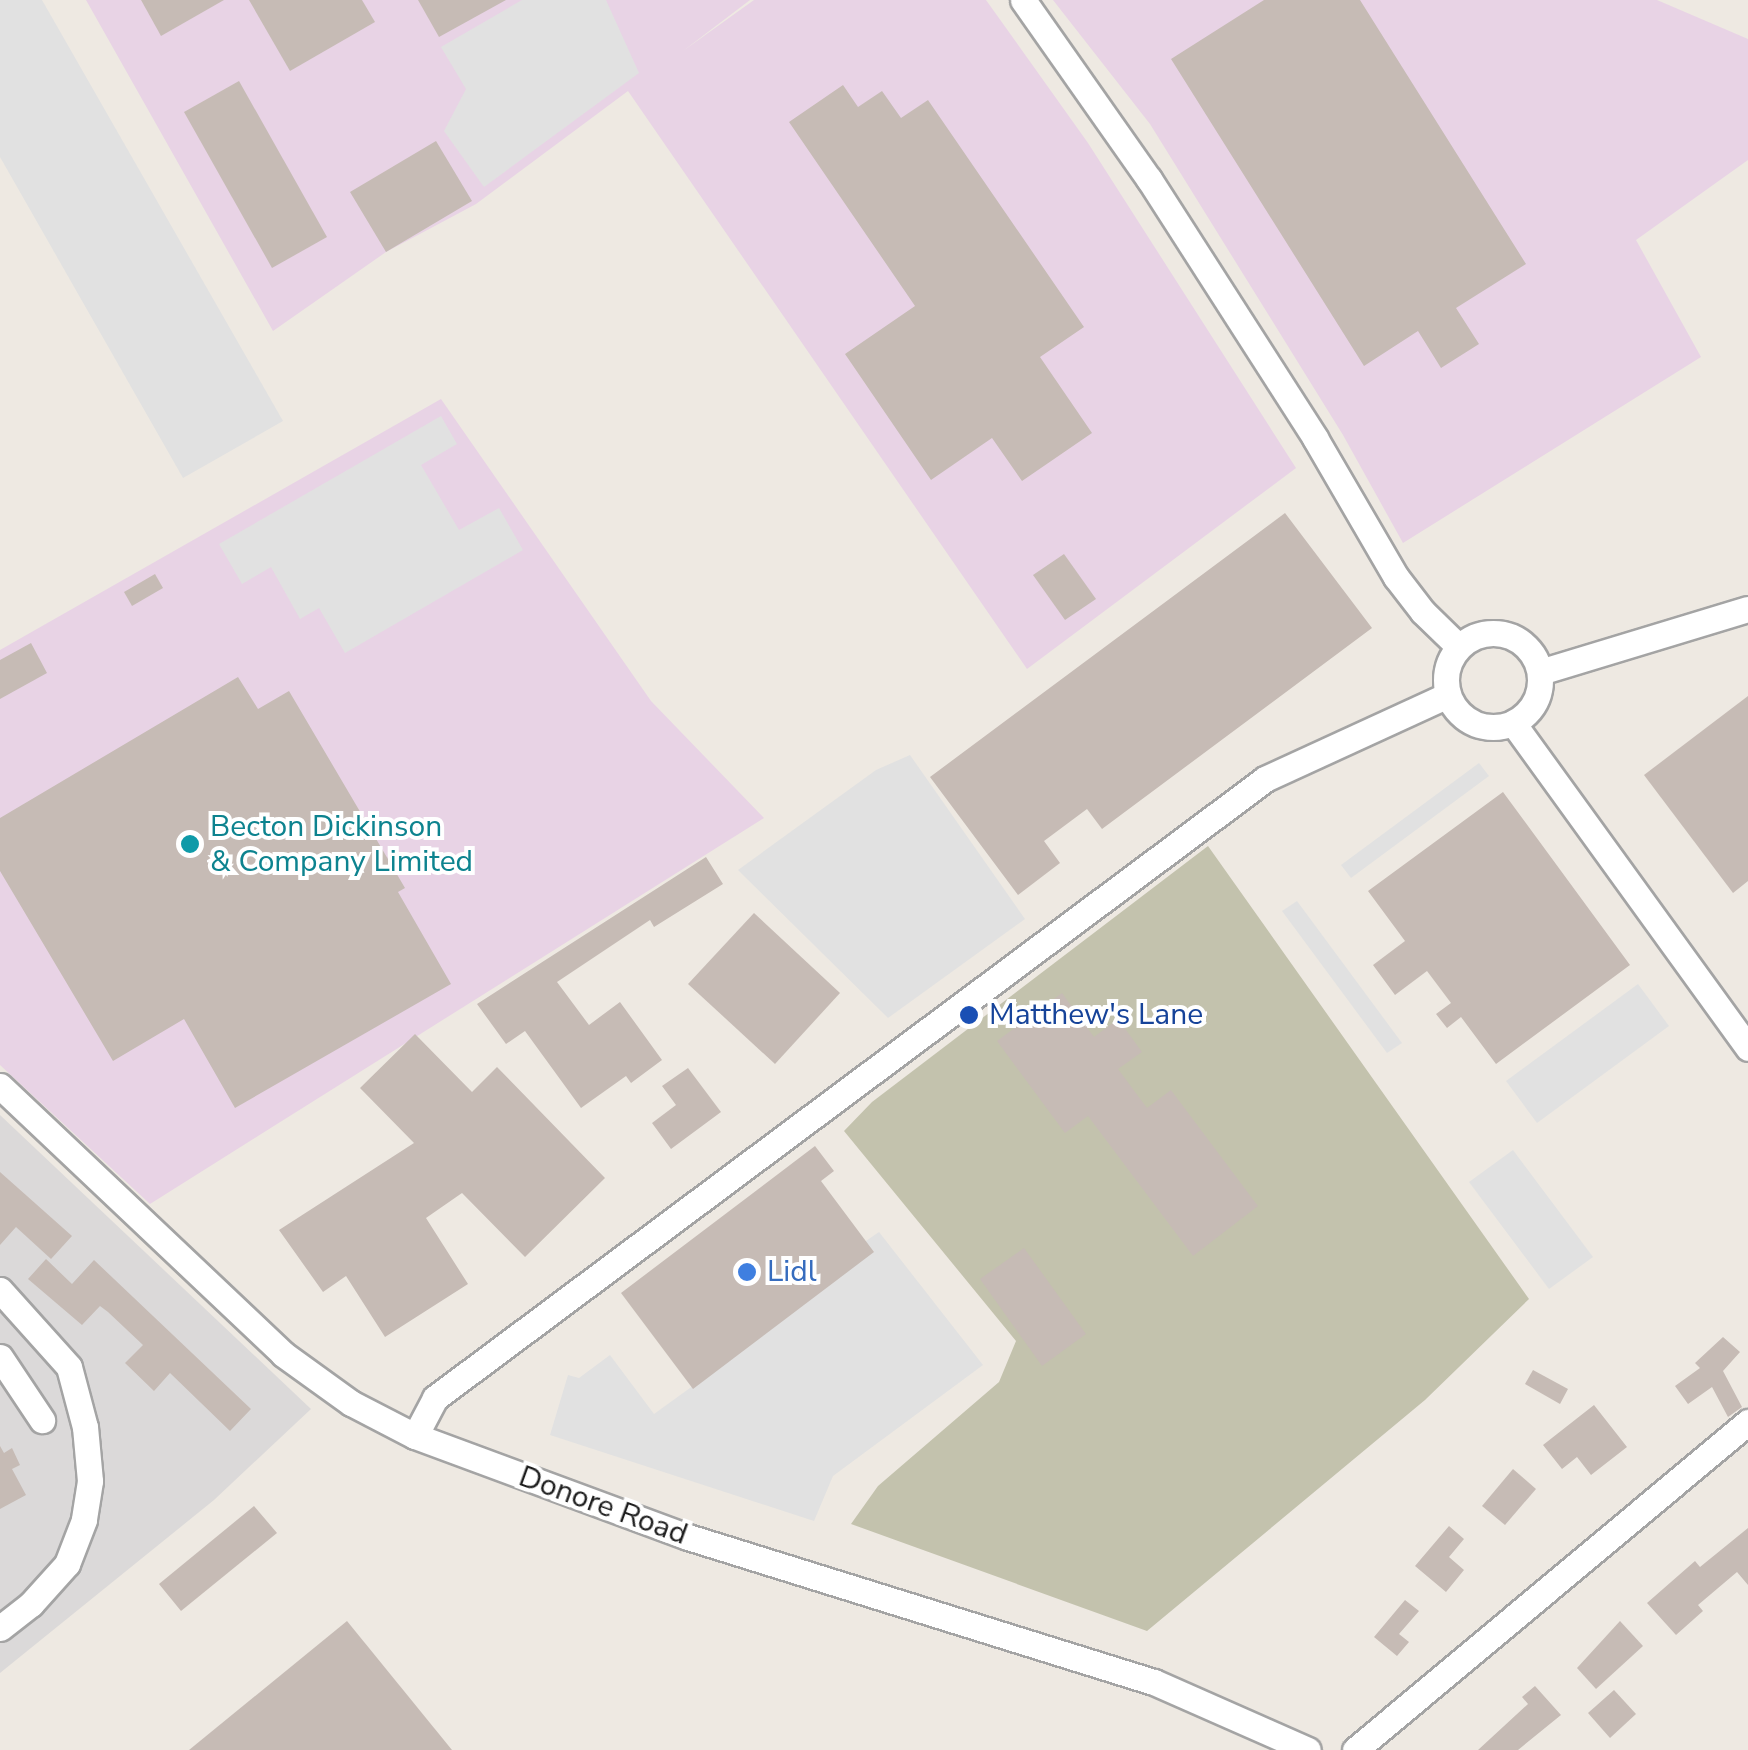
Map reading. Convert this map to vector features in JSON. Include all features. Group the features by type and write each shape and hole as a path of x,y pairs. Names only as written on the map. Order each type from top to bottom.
{"street":[{"path":"1023,0 1160,195 1314,438 1396,577 1458,646"},
{"path":"1540,672 1748,609"},
{"path":"1494,632 1513,636 1531,651 1540,672 1536,700 1513,723 1494,728 1471,722 1458,712 1448,696 1445,676 1458,646 1473,636 1494,632"},
{"path":"416,1436 435,1398 1265,780 1448,696"},
{"path":"1513,723 1748,1048"},
{"name":"Donore Road","path":"0,1086 283,1354 351,1402 416,1436 688,1537 1154,1682 1303,1749"},
{"path":"0,1628 32,1604 67,1564 84,1520 90,1481 85,1427 69,1368 3,1300"},
{"path":"0,1357 42,1420"},
{"path":"1355,1750 1748,1422"}],"shaded area":[{"path":"0,0 42,0 283,421 183,478 0,157"},
{"path":"86,0 750,0 683,51 754,0 986,0 1088,143 1296,468 1027,669 628,91 476,204 386,252 273,331"},
{"path":"522,0 606,0 639,73 484,187 444,131 466,89 441,47"},
{"path":"1053,0 1657,0 1748,39 1748,160 1636,240 1701,357 1403,543 1343,435 1150,124"},
{"path":"441,399 651,701 764,818 150,1204 0,1065 0,650"},
{"path":"441,416 457,444 421,465 459,530 499,508 523,550 345,653 319,608 300,619 271,567 242,584 219,544"},
{"path":"910,755 1025,919 888,1018 738,870 876,770"},
{"path":"1479,763 1489,776 1351,878 1341,865"},
{"path":"1208,846 1529,1299 1425,1400 1147,1631 851,1524 878,1486 999,1382 1016,1341 844,1131 872,1102"},
{"path":"1297,901 1402,1043 1387,1053 1282,911"},
{"path":"1638,984 1669,1026 1537,1123 1506,1081"},
{"path":"0,1115 311,1409 214,1500 0,1673"},
{"path":"1513,1150 1593,1257 1549,1289 1469,1182"},
{"path":"879,1232 983,1365 833,1476 814,1521 550,1435 568,1375 579,1378 610,1355 654,1414 755,1341 812,1278"}],"building":[{"path":"141,0 224,0 161,36"},
{"path":"249,0 362,0 375,22 290,71"},
{"path":"418,0 506,0 439,37"},
{"path":"1264,0 1360,0 1526,264 1456,308 1479,344 1441,368 1418,331 1364,366 1171,59"},
{"path":"239,81 327,237 272,268 184,112"},
{"path":"843,85 858,107 882,91 901,118 928,100 1084,327 1040,357 1092,433 1022,481 992,438 931,480 845,354 915,306 789,122"},
{"path":"436,141 472,201 386,252 350,192"},
{"path":"1285,513 1372,628 1102,829 1087,809 1044,841 1060,863 1018,895 930,777"},
{"path":"1064,554 1096,599 1065,620 1033,575"},
{"path":"155,574 163,588 132,606 124,592"},
{"path":"31,643 47,673 0,699 0,660"},
{"name":"Becton Dickinson & Company Limited","path":"238,677 258,709 289,691 405,888 398,892 451,984 235,1108 184,1019 113,1061 0,871 0,818"},
{"path":"1748,696 1748,881 1733,893 1644,775"},
{"path":"1503,792 1630,965 1496,1064 1461,1017 1447,1028 1436,1014 1451,1003 1427,971 1395,995 1373,965 1405,941 1368,891"},
{"path":"706,857 723,884 654,927 650,920 557,982 589,1025 620,1002 662,1060 631,1083 626,1076 581,1108 525,1031 506,1044 477,1004"},
{"path":"754,913 840,993 775,1064 688,984"},
{"path":"1062,993 1094,1037 1118,1019 1142,1052 1118,1069 1147,1108 1171,1090 1258,1206 1193,1256 1088,1116 1065,1133 997,1041"},
{"path":"415,1034 472,1092 497,1067 605,1178 525,1257 462,1193 426,1218 468,1284 385,1337 346,1276 323,1292 279,1230 414,1143 360,1088"},
{"path":"688,1068 721,1112 671,1149 652,1123 676,1105 662,1086"},
{"name":"Lidl","path":"815,1146 834,1171 821,1181 874,1252 693,1389 621,1293"},
{"path":"0,1172 72,1236 51,1259 16,1227 0,1245"},
{"path":"1024,1248 1086,1334 1042,1366 980,1279"},
{"path":"46,1259 72,1284 94,1260 251,1409 230,1431 170,1373 154,1391 125,1363 143,1345 108,1312 100,1306 82,1325 28,1279"},
{"path":"1723,1337 1740,1352 1723,1371 1742,1407 1728,1417 1712,1387 1688,1404 1675,1386 1700,1368 1695,1363"},
{"path":"1533,1370 1568,1389 1560,1404 1525,1384"},
{"path":"1594,1405 1627,1447 1591,1475 1577,1457 1562,1469 1543,1445"},
{"path":"0,1446 4,1453 12,1448 20,1465 12,1469 26,1495 0,1509"},
{"path":"1513,1469 1536,1489 1505,1525 1482,1506"},
{"path":"254,1506 277,1533 181,1611 159,1584"},
{"path":"1449,1526 1464,1539 1449,1557 1464,1570 1446,1592 1415,1566"},
{"path":"1748,1528 1748,1585 1737,1572 1698,1605 1703,1611 1676,1635 1647,1603 1695,1561 1700,1567"},
{"path":"1405,1600 1419,1611 1399,1634 1409,1642 1397,1656 1374,1637"},
{"path":"347,1621 452,1750 189,1750"},
{"path":"1620,1621 1643,1646 1596,1689 1577,1668"},
{"path":"1535,1686 1561,1715 1518,1750 1478,1750 1528,1704 1522,1697"},
{"path":"1614,1690 1636,1714 1610,1738 1588,1713"}],"place":[{"name":"Becton Dickinson & Company Limited","path":"190,844"},
{"name":"Matthew's Lane","path":"969,1015"},
{"name":"Lidl","path":"747,1272"}]}
